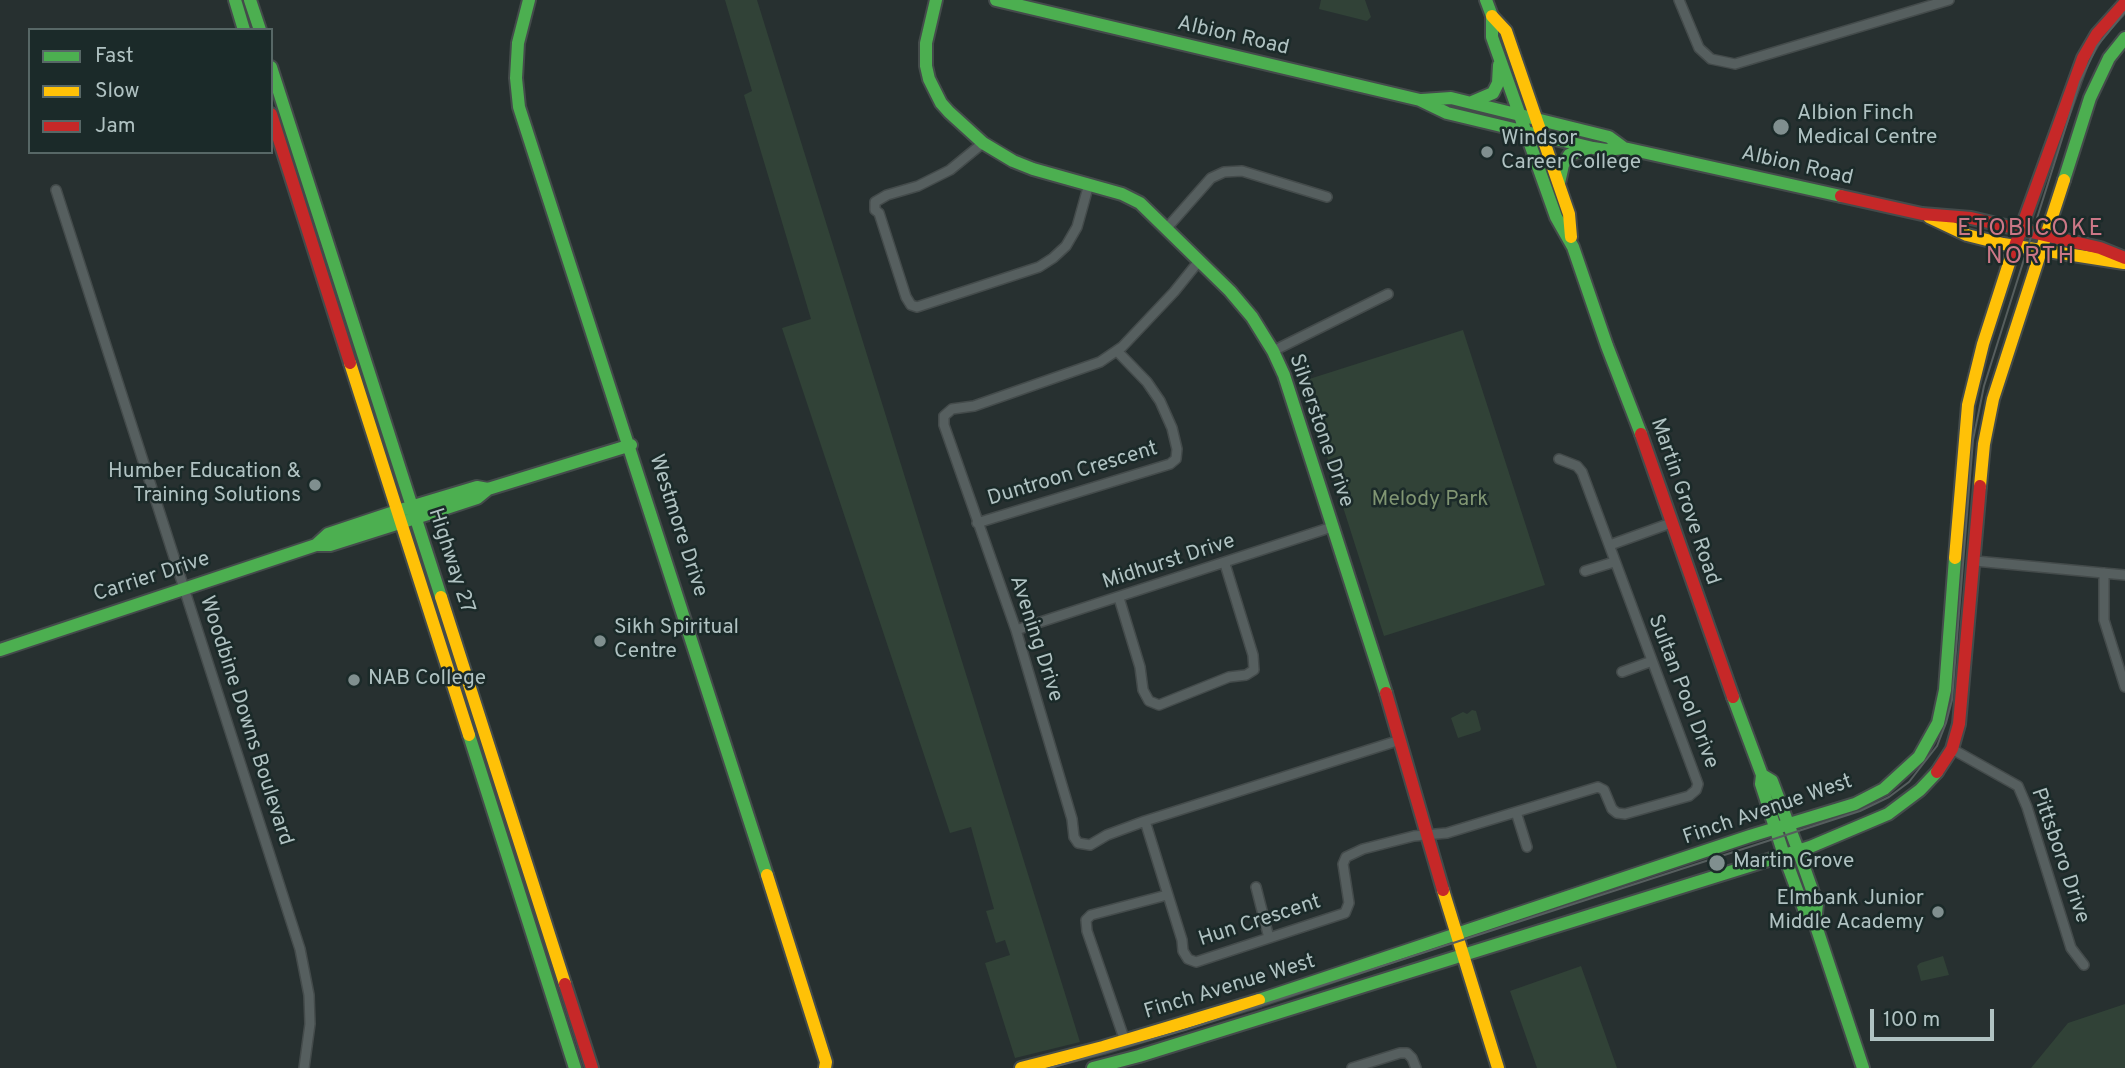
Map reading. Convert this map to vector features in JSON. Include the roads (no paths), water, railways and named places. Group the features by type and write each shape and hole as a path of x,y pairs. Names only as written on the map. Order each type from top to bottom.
{"main road":[{"path":"235,0 243,28"},
{"path":"250,0 259,28"},
{"name":"Westmore Drive","path":"529,0 518,43 516,78 519,107 563,247 631,445 828,1066"},
{"name":"Silverstone Drive","path":"936,0 926,48 929,79 941,103 983,143 1013,162 1131,197 1199,261 1252,317 1273,351 1284,375 1400,740 1426,835 1498,1068"},
{"name":"Albion Road","path":"996,0 1420,100 1447,113 1593,148 1624,148 1922,214 1971,218 2099,248 2125,260"},
{"name":"Martin Grove Road","path":"1486,0 1492,16 1492,37 1525,132 1556,216 1571,241 1762,775 1761,784 1784,855 1804,909 1815,923 1863,1068"},
{"name":"Finch Avenue West","path":"1021,1068 1125,1041 1306,985 1456,933 1855,803 1884,789 1919,757 1938,723 1945,690 1968,405 1983,344 2015,245 2083,58 2097,34 2125,3"},
{"name":"Martin Grove Road","path":"1492,16 1506,31 1569,215 1571,241"},
{"name":"Finch Avenue West","path":"1093,1068 1140,1060 1462,955 1836,838 1888,814 1926,783 1952,749 1963,700 1984,444 1998,384 2090,98 2109,58 2125,38"},
{"path":"1468,102 1483,99 1493,93 1498,83 1499,58"},
{"name":"Highway 27","path":"273,73 592,1068"},
{"name":"Albion Road","path":"1420,100 1451,98 1609,137 1624,148"},
{"name":"Highway 27","path":"273,120 575,1068"},
{"path":"1559,184 1569,155 1579,149 1593,148"},
{"name":"Albion Road","path":"1922,214 1967,235 2041,250 2125,260"},
{"name":"Carrier Drive","path":"0,650 316,545 328,534 398,517 477,487 488,489 631,445"},
{"name":"Martin Grove Road","path":"1762,775 1772,781 1798,850 1817,904 1815,923"}],"street":[{"path":"1679,0 1699,48 1711,59 1735,64 1949,0"},
{"path":"983,143 950,170 918,186 887,195 875,202 875,210 879,213 906,297 917,307 1039,267 1053,258 1066,246 1077,227 1089,184"},
{"path":"1166,229 1211,178 1224,172 1242,171 1327,197"},
{"name":"Woodbine Downs Boulevard","path":"55,190 300,949 309,995 310,1024 304,1068"},
{"name":"Avening Drive","path":"1199,261 1174,292 1117,351 1100,362 974,406 952,409 944,416 944,425 1016,630 1078,843 1090,845 1107,835 1145,821 1400,740"},
{"path":"1273,351 1388,294"},
{"name":"Duntroon Crescent","path":"977,523 1158,468 1176,459 1177,449 1172,428 1160,401 1147,382 1117,351"},
{"name":"Sultan Pool Drive","path":"1426,835 1447,833 1598,787 1604,790 1612,809 1625,814 1689,796 1696,790 1698,784 1582,472 1577,466 1559,459"},
{"path":"1609,545 1671,523"},
{"name":"Midhurst Drive","path":"1016,630 1332,527"},
{"path":"1975,561 2125,575"},
{"path":"1585,571 1614,562"},
{"path":"1119,598 1140,667 1143,690 1149,701 1159,705 1228,677 1246,675 1254,670 1255,664 1224,564"},
{"path":"2104,573 2104,620 2125,687"},
{"path":"1622,672 1652,661"},
{"name":"Pittsboro Drive","path":"1952,749 2018,786 2071,948 2084,965"},
{"path":"1516,812 1527,847"},
{"name":"Hun Crescent","path":"1145,821 1183,951 1188,959 1196,962 1345,913 1349,903 1343,864 1346,857 1363,849 1426,835"},
{"path":"1256,887 1269,938"},
{"path":"1125,1041 1087,931 1086,920 1091,915 1167,895"},
{"path":"1352,1068 1407,1053 1416,1068"}],"tram line":[{"path":"1050,1068 1185,1030 1860,811 1889,797 1909,782 1937,746 1952,700 1973,440 1984,386 2080,82 2097,46 2125,12"}],"place":[{"name":"Albion Finch Medical Centre","path":"1781,127"},
{"name":"Windsor Career College","path":"1487,152"},
{"name":"Humber Education & Training Solutions","path":"315,485"},
{"name":"Sikh Spiritual Centre","path":"600,641"},
{"name":"NAB College","path":"354,680"},
{"name":"Martin Grove","path":"1717,863"},
{"name":"Elmbank Junior Middle Academy","path":"1938,912"}],"district":[{"name":"ETOBICOKE NORTH","path":"2031,244"}],"park label":[{"name":"Melody Park","path":"1430,501"}]}
